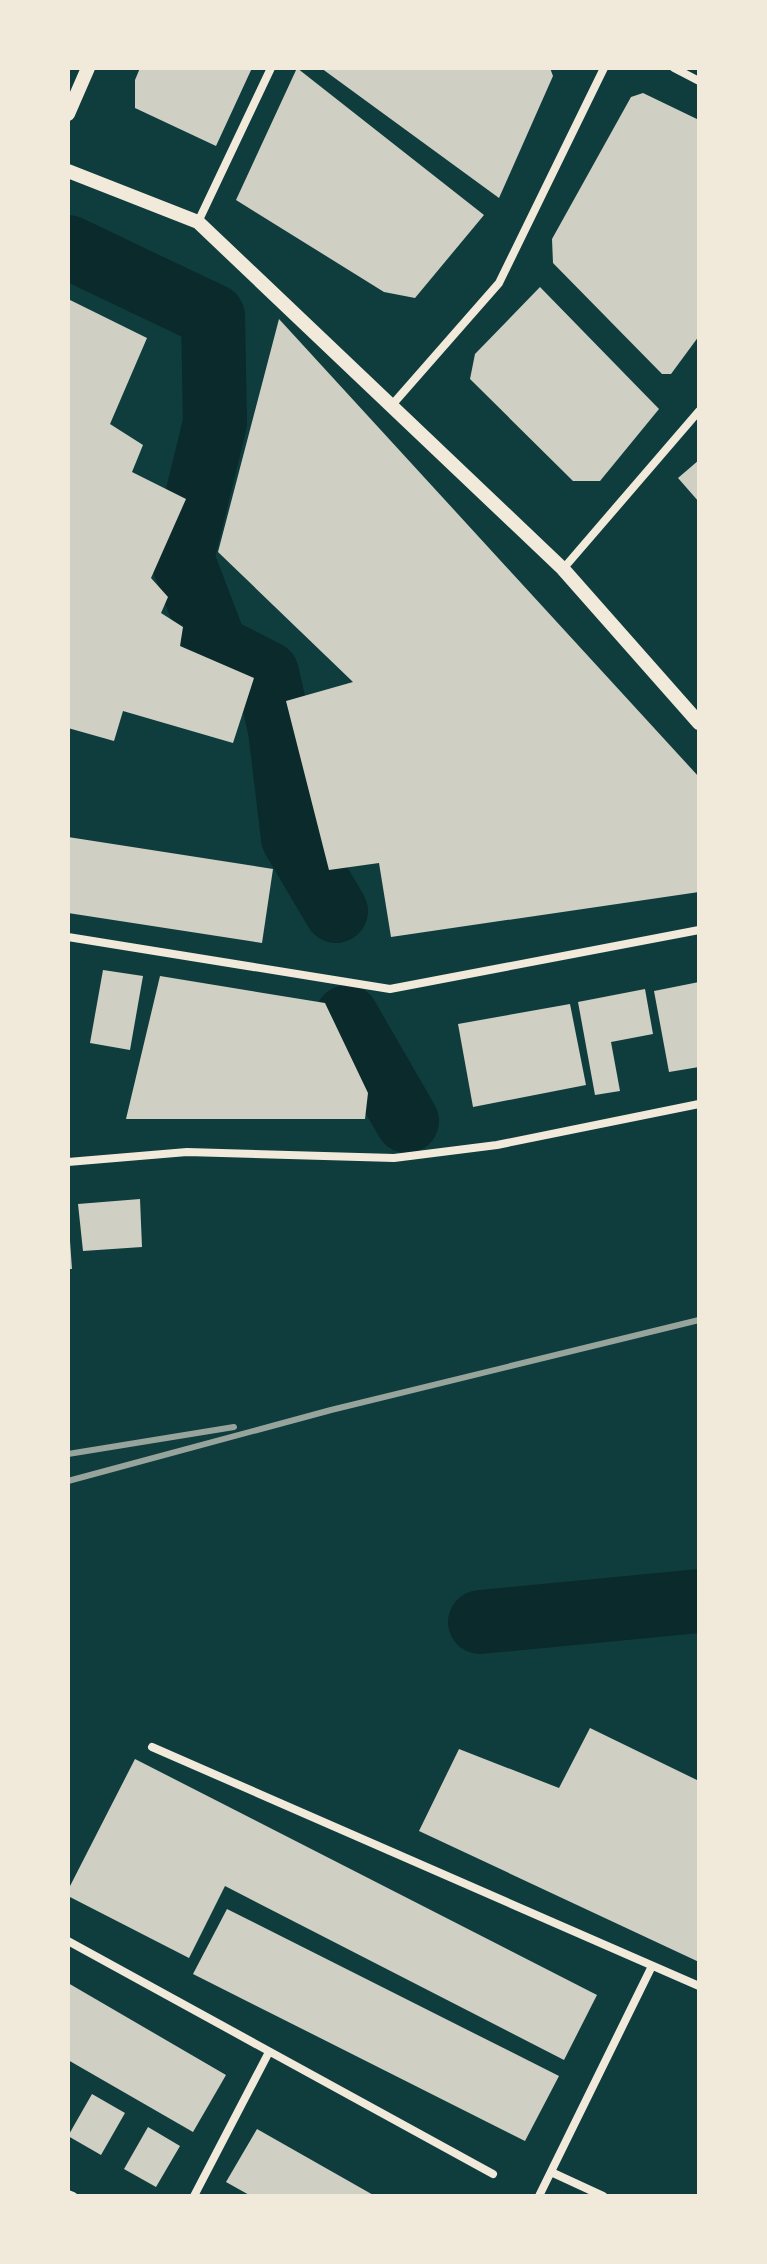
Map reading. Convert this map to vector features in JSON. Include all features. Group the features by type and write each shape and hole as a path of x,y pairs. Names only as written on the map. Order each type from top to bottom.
{"street":[{"path":"68,114 88,68"},
{"path":"198,222 271,68"},
{"path":"392,405 499,283 604,68"},
{"path":"674,68 699,81"},
{"path":"68,171 198,222 563,569 699,723"},
{"path":"563,569 699,411"},
{"path":"68,937 390,989 699,930"},
{"path":"68,1162 187,1152 394,1158 497,1145 699,1104"},
{"path":"152,1747 699,1986"},
{"path":"68,1941 493,2174"},
{"path":"539,2196 652,1966"},
{"path":"194,2196 269,2052"},
{"path":"551,2172 603,2196"}],"building":[{"path":"140,68 252,68 216,146 135,108 135,80"},
{"path":"297,68 484,215 415,298 384,292 236,200"},
{"path":"321,68 550,68 553,76 499,198"},
{"path":"643,93 699,120 699,336 671,374 662,374 553,263 552,239 631,97"},
{"path":"540,287 659,409 600,481 573,481 470,379 475,354"},
{"path":"68,299 147,338 110,424 143,445 132,472 186,499 151,578 168,597 161,613 183,627 180,646 254,678 233,743 123,711 114,741 68,728"},
{"path":"279,319 699,777 699,892 391,937 379,863 329,870 286,701 353,682 218,552"},
{"path":"699,460 699,502 678,478"},
{"path":"68,837 273,869 262,943 68,913"},
{"path":"103,970 143,976 130,1050 90,1043"},
{"path":"160,976 325,1003 368,1093 365,1119 126,1119"},
{"path":"699,982 699,1067 669,1072 654,991"},
{"path":"645,989 653,1034 611,1042 620,1091 595,1095 578,1002"},
{"path":"570,1004 586,1085 473,1107 458,1024"},
{"path":"140,1199 142,1247 83,1251 78,1204"},
{"path":"70,1241 72,1269 68,1269"},
{"path":"590,1728 699,1781 699,1962 419,1831 459,1749 559,1788"},
{"path":"135,1759 597,1995 564,2060 225,1886 189,1958 68,1896 68,1890"},
{"path":"227,1909 559,2076 525,2141 193,1974"},
{"path":"68,1983 226,2075 193,2132 68,2060"},
{"path":"92,2094 125,2113 101,2155 68,2136"},
{"path":"148,2127 180,2146 156,2187 124,2169"},
{"path":"257,2129 375,2196 251,2196 226,2182"}],"waterway":[{"path":"68,247 213,316 215,423 182,558 216,647 267,673 280,730 293,838 336,911"},
{"path":"347,1017 407,1121"},
{"path":"480,1622 699,1601"}],"railway":[{"path":"68,1481 331,1410 699,1320"},
{"path":"68,1454 234,1427"}]}
